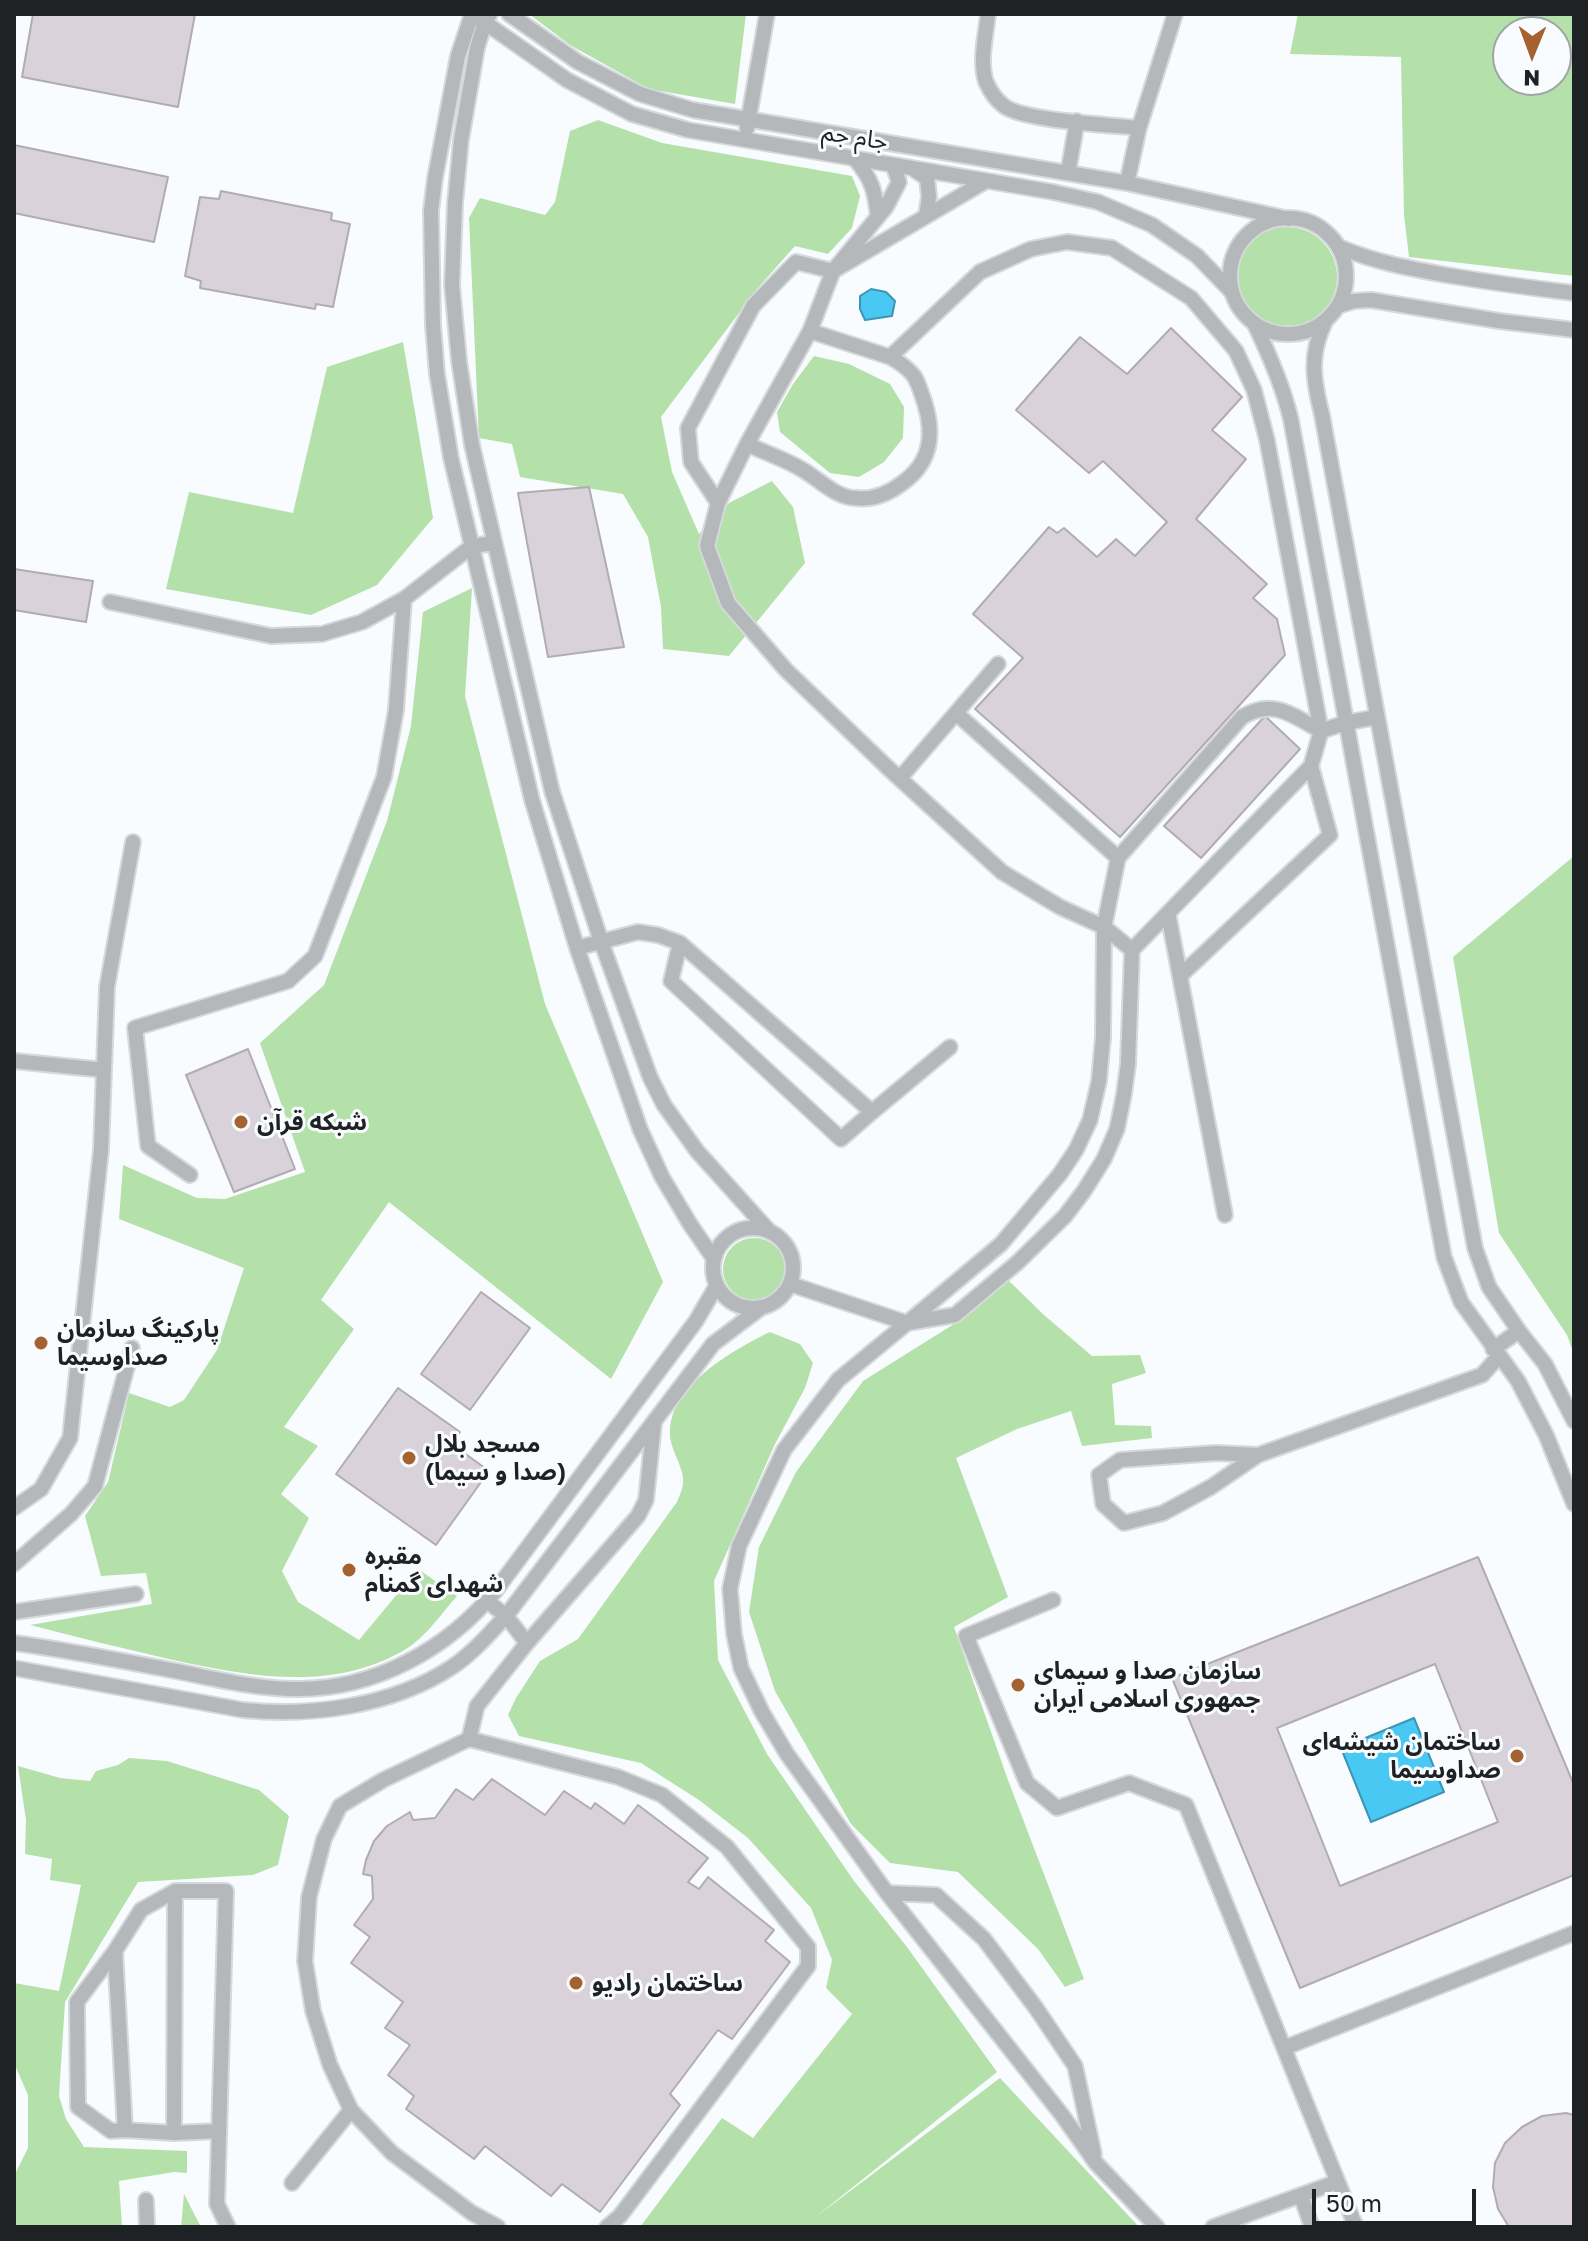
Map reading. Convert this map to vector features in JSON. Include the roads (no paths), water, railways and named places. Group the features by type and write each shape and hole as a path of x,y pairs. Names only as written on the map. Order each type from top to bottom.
{"lane":[{"name":"جام جم","path":"509,14 578,62 640,94 693,110 1127,183 1289,219"},
{"path":"745,140 767,14"},
{"path":"988,14 983,64 986,81 994,96 1007,108 1037,117 1139,128"},
{"path":"1127,183 1139,128 1175,14"},
{"name":"جام جم","path":"480,16 567,80 632,114 688,130 1098,202 1152,225 1197,256 1231,291"},
{"path":"480,16 458,56 432,198 433,325 437,374 451,458 532,800 577,948 640,1129 662,1177 714,1259"},
{"path":"480,16 455,203 452,285 459,361 472,445 552,791 601,941 650,1077 664,1105 697,1151 769,1231 780,1238 793,1260 790,1284 773,1303 748,1308 735,1304 724,1296 713,1272 718,1248 725,1239 746,1228 769,1231"},
{"path":"1068,173 1077,121"},
{"path":"915,148 912,169 927,178 929,197 926,216"},
{"path":"855,159 867,173 874,190 878,217"},
{"path":"893,165 899,182 886,207 833,271 810,331 718,503 707,546 728,603 786,670 1002,872 1060,907 1104,927 1132,950"},
{"path":"718,503 691,462 688,428 753,306 796,262 833,271 986,181"},
{"path":"432,198 455,203"},
{"path":"1325,322 1308,332 1288,335 1255,325 1239,310 1231,291 1230,265 1237,246 1249,232 1266,222 1302,219 1326,232 1343,257 1346,277 1343,297 1316,341 1313,363 1315,388 1475,1248 1489,1287 1545,1364 1574,1421"},
{"path":"790,1284 907,1323 955,1315 1018,1262 1065,1216 1104,1159 1117,1129 1128,1064 1132,950 1311,766 1321,731 1267,440 1254,390 1236,351 1191,298 1112,248 1067,242 1031,249 980,272 890,357"},
{"path":"1339,247 1369,260 1395,266 1504,285 1574,293"},
{"path":"1338,306 1354,301 1380,301 1574,330"},
{"path":"1255,325 1273,362 1291,420 1444,1257 1461,1302 1518,1381 1546,1435 1574,1504"},
{"path":"747,444 800,468 842,496 858,499 893,490 911,478 924,462 930,437 927,412 916,379 907,368 890,357 810,331"},
{"path":"110,602 271,636 322,634 362,622 404,599 472,546 494,543"},
{"path":"190,1175 148,1146 135,1028 288,981 315,956 384,777 396,710 404,599"},
{"path":"900,778 998,664"},
{"path":"1157,2227 1096,2163 1062,2115 887,1893 787,1754 741,1668 730,1589 739,1546 784,1450 838,1380 1001,1244 1060,1174 1076,1150 1090,1120 1099,1081 1103,1037 1104,927 1118,858 1242,717 1255,709 1283,710 1321,731 1377,717"},
{"path":"956,713 1118,858"},
{"path":"1180,976 1330,835 1311,766"},
{"path":"14,1508 41,1489 70,1438 101,1150 107,987 133,842"},
{"path":"1168,913 1225,1215"},
{"path":"577,948 638,932 680,943 872,1112"},
{"path":"680,943 671,981 841,1139 950,1047"},
{"path":"14,1061 104,1070"},
{"path":"1001,1244 1018,1262"},
{"path":"14,1643 251,1686 322,1688 354,1683 384,1673 433,1648 469,1620 487,1601 696,1321 717,1285"},
{"path":"14,1668 271,1713 339,1708 423,1683 453,1666 506,1616 713,1344 762,1307"},
{"path":"1258,1455 1216,1453 1120,1460 1099,1475 1103,1504 1124,1523 1163,1513 1211,1487 1258,1455 1482,1375 1496,1353 1519,1331"},
{"path":"14,1564 71,1514 95,1486 132,1348"},
{"path":"469,1739 477,1706 527,1643 638,1516 646,1500 655,1420"},
{"path":"609,1438 628,1456"},
{"path":"14,1612 136,1594"},
{"path":"1053,1600 966,1636 1027,1783 1057,1808 1129,1783 1186,1805 1356,2227"},
{"path":"487,1601 506,1616 527,1643"},
{"path":"134,1690 141,1665"},
{"path":"498,2227 472,2213 392,2153 351,2110 330,2065 313,2011 305,1961 309,1897 324,1839 340,1806 383,1780 469,1739 618,1777 662,1795 727,1847 808,1947 808,1966 620,2216 607,2227"},
{"path":"174,2133 175,1891"},
{"path":"219,2131 111,2131 78,2107 77,2002 141,1910 175,1891 226,1891 217,2204 228,2227"},
{"path":"887,1893 936,1895 984,1939 1075,2066 1096,2163"},
{"path":"1284,2048 1574,1933"},
{"path":"115,1951 125,2130"},
{"path":"292,2183 351,2110"},
{"path":"1213,2227 1337,2182"},
{"path":"1301,2196 1312,2227"},
{"path":"146,2200 147,2227"}],"water":[{"path":"871,289 886,292 895,301 892,316 865,320 860,309 860,296"},
{"path":"1414,1718 1444,1792 1371,1822 1341,1748"}],"place":[{"name":"شبکه قرآن","path":"241,1122"},
{"name":"پارکینگ سازمان صداوسیما","path":"41,1343"},
{"name":"مسجد بلال (صدا و سیما)","path":"409,1458"},
{"name":"مقبره شهدای گمنام","path":"349,1570"},
{"name":"سازمان صدا و سیمای جمهوری اسلامی ایران","path":"1018,1685"},
{"name":"ساختمان شیشه‌ای صداوسیما","path":"1517,1756"},
{"name":"ساختمان رادیو","path":"576,1983"}]}
